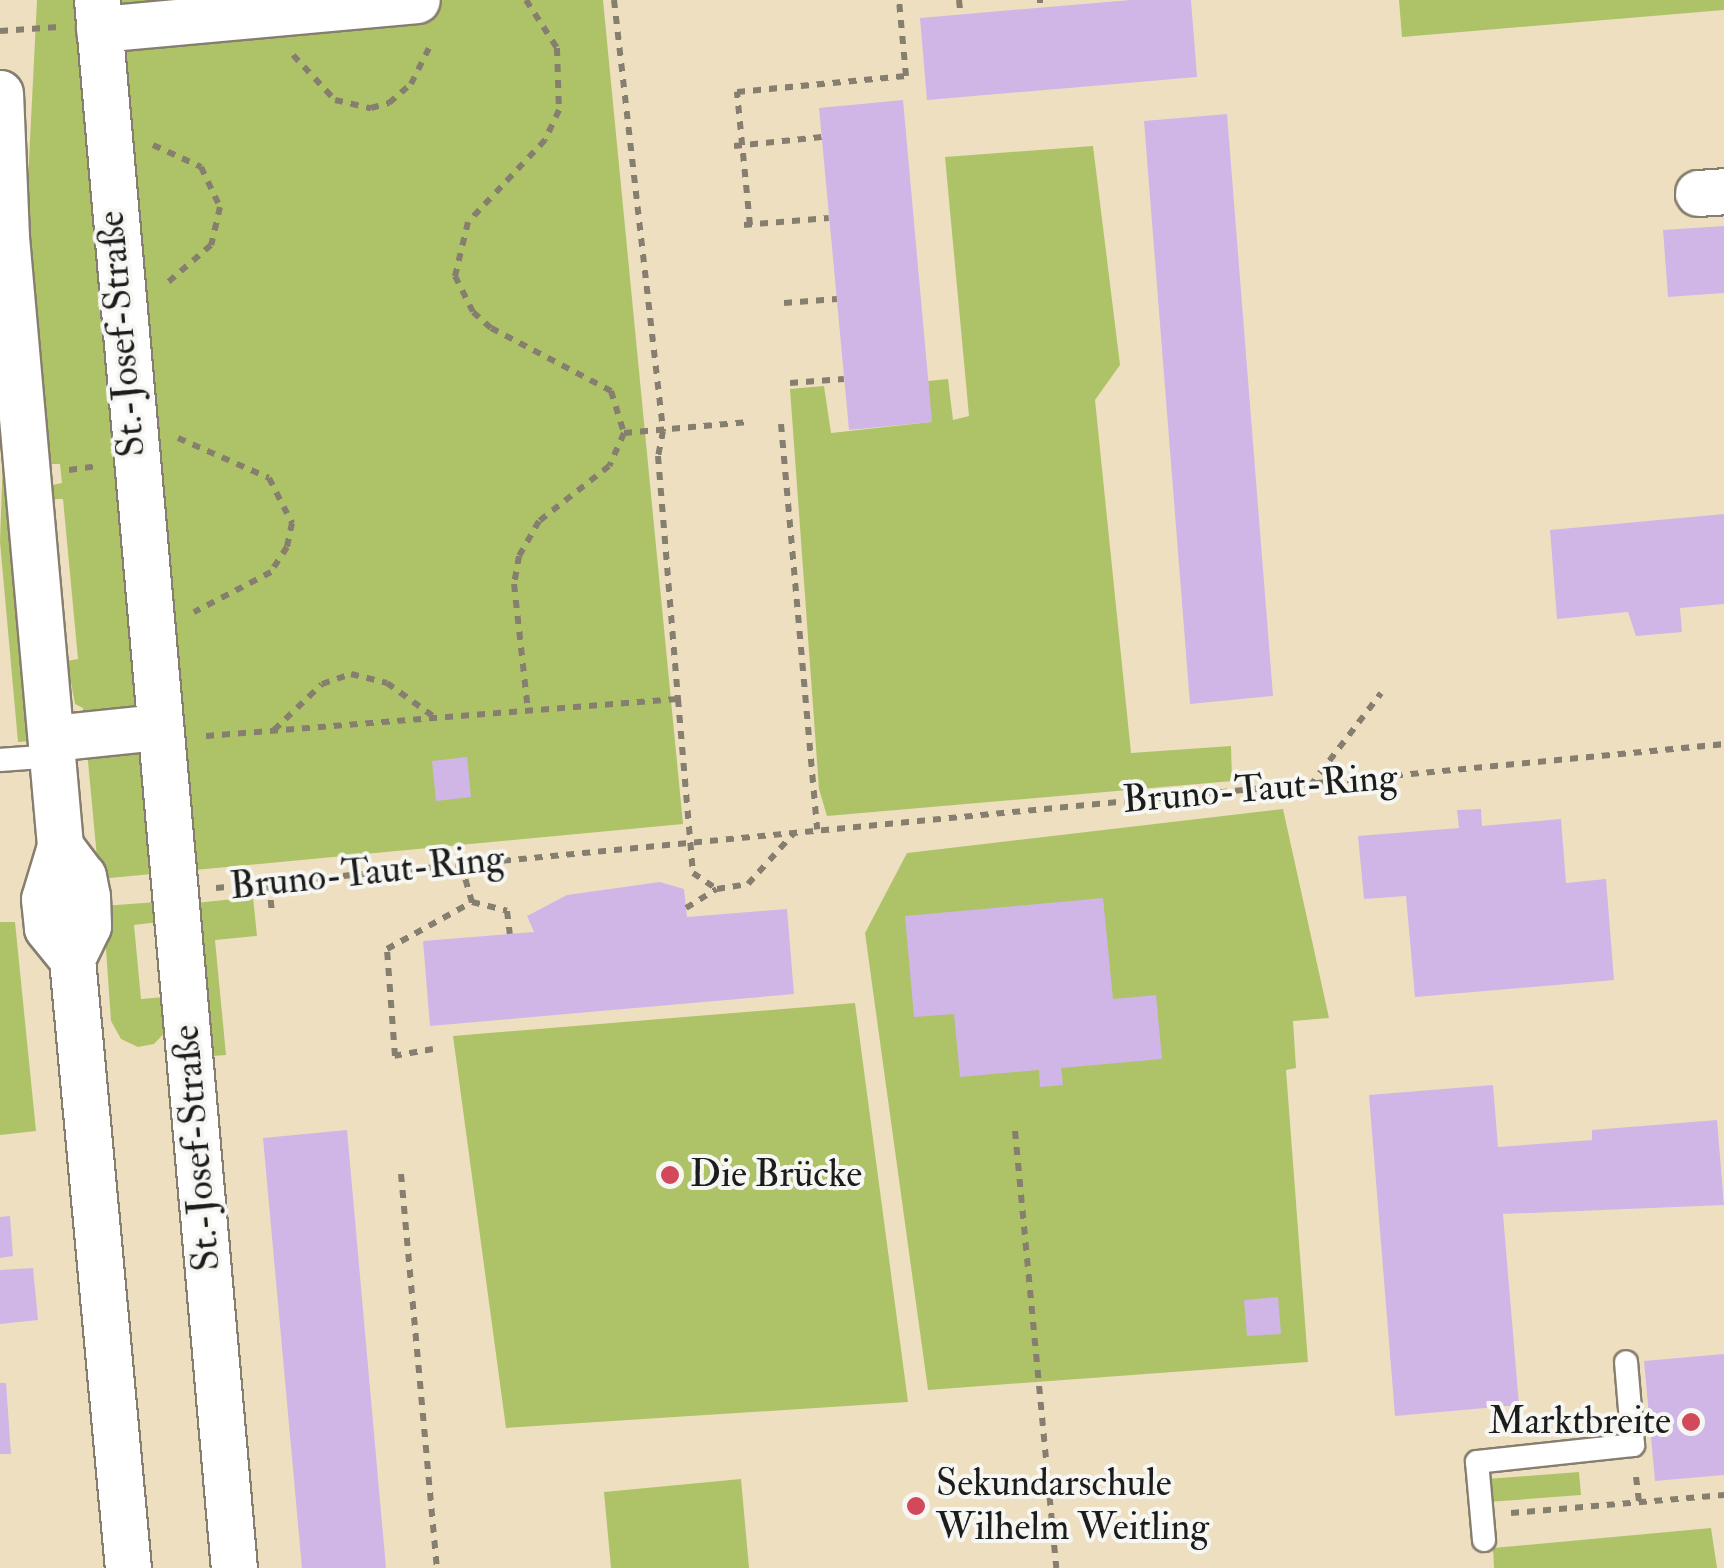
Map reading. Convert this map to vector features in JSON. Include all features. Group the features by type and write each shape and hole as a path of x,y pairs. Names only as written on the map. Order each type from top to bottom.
{"street":[{"path":"98,14 427,14"},
{"name":"St.-Josef-Straße","path":"98,14 149,636 178,732 175,891 234,1568"},
{"path":"0,93 60,846 44,898 47,928 72,959 128,1568"},
{"path":"53,747 178,732"}],"lane":[{"path":"0,760 53,747"},
{"path":"1484,1540 1478,1462 1634,1446 1626,1362"}],"path":[{"path":"526,0 556,48 559,110 545,140 468,222 456,276 473,312 491,328 611,391 621,405 624,433 609,466 539,521 518,556 514,584 528,710"},
{"path":"614,0 663,430 658,456 692,873 717,889"},
{"path":"829,218 747,225 738,146 737,92 906,76 899,0"},
{"path":"959,0 960,10"},
{"path":"264,12 317,85 359,108 389,103 411,84 427,14"},
{"path":"0,31 98,14"},
{"path":"738,146 822,138"},
{"path":"106,139 186,156 209,178 220,207 214,238 202,256 120,316"},
{"path":"784,304 837,299"},
{"path":"790,383 844,378"},
{"path":"624,433 749,422"},
{"path":"781,424 817,829"},
{"path":"28,474 132,446 187,440 254,468 280,492 292,523 285,553 264,577 149,636"},
{"path":"273,730 322,684 351,674 387,683 437,719"},
{"path":"1310,786 1381,692"},
{"path":"178,732 273,730 678,699"},
{"name":"Bruno-Taut-Ring","path":"175,891 1724,744"},
{"path":"686,908 717,889 748,884 795,831"},
{"path":"461,864 472,902"},
{"path":"269,884 272,913"},
{"path":"433,1049 394,1056 387,949 472,902 507,911 510,934"},
{"path":"1015,1131 1056,1568"},
{"path":"400,1174 437,1568"},
{"path":"1482,1515 1724,1495"}],"green space":[{"path":"37,0 603,0 683,824 99,879 83,708 75,704 67,661 78,659 63,499 53,499 52,485 62,483 60,464 47,464 27,200"},
{"path":"1399,0 1724,0 1724,10 1402,37"},
{"path":"1093,146 1120,365 1095,400 1131,753 1231,746 1232,781 827,816 819,789 790,389 824,386 831,433 931,422 928,381 948,379 953,420 969,416 945,157"},
{"path":"4,427 30,741 18,742 0,542"},
{"path":"1283,809 1329,1018 1293,1021 1296,1068 1286,1070 1308,1362 928,1390 865,933 907,853"},
{"path":"253,897 257,936 215,940 226,1055 199,1057 186,904"},
{"path":"157,902 159,922 134,925 141,999 165,997 168,1029 154,1044 138,1047 121,1039 111,1021 103,906"},
{"path":"0,922 15,922 36,1131 0,1135"},
{"name":"Die Brücke","path":"855,1003 908,1402 506,1428 453,1036"},
{"path":"1579,1472 1581,1495 1488,1502 1487,1479"},
{"path":"741,1479 749,1568 611,1568 604,1492"},
{"path":"1711,1528 1717,1568 1494,1568 1493,1548"}],"building":[{"path":"1130,0 1191,0 1197,77 927,100 920,18"},
{"path":"903,100 932,422 849,430 819,108"},
{"path":"1227,114 1273,696 1190,704 1144,121"},
{"path":"1724,226 1724,293 1668,297 1663,230"},
{"path":"1724,514 1724,604 1680,608 1682,632 1636,636 1628,612 1557,619 1550,530"},
{"path":"467,757 471,797 436,801 432,761"},
{"path":"1481,809 1482,826 1561,819 1566,883 1606,879 1614,980 1415,997 1406,896 1364,899 1358,836 1459,828 1457,810"},
{"path":"660,882 684,889 687,917 787,909 794,994 430,1026 423,941 534,932 527,916 567,895"},
{"path":"1103,898 1113,999 1156,995 1162,1059 1061,1068 1063,1085 1040,1087 1039,1070 960,1077 954,1014 914,1017 905,916"},
{"path":"1493,1085 1498,1147 1592,1140 1592,1130 1717,1120 1724,1205 1503,1214 1519,1405 1395,1416 1369,1095"},
{"path":"347,1130 386,1568 302,1568 263,1138"},
{"path":"10,1216 13,1256 0,1258 0,1217"},
{"path":"33,1268 38,1320 0,1324 0,1270"},
{"path":"1278,1297 1281,1334 1247,1336 1244,1300"},
{"path":"1724,1354 1724,1475 1655,1481 1644,1361"},
{"path":"0,1383 6,1383 11,1454 0,1454"}],"place":[{"name":"Die Brücke","path":"670,1175"},
{"name":"Marktbreite","path":"1691,1422"},
{"name":"Sekundarschule Wilhelm Weitling","path":"916,1506"}]}
